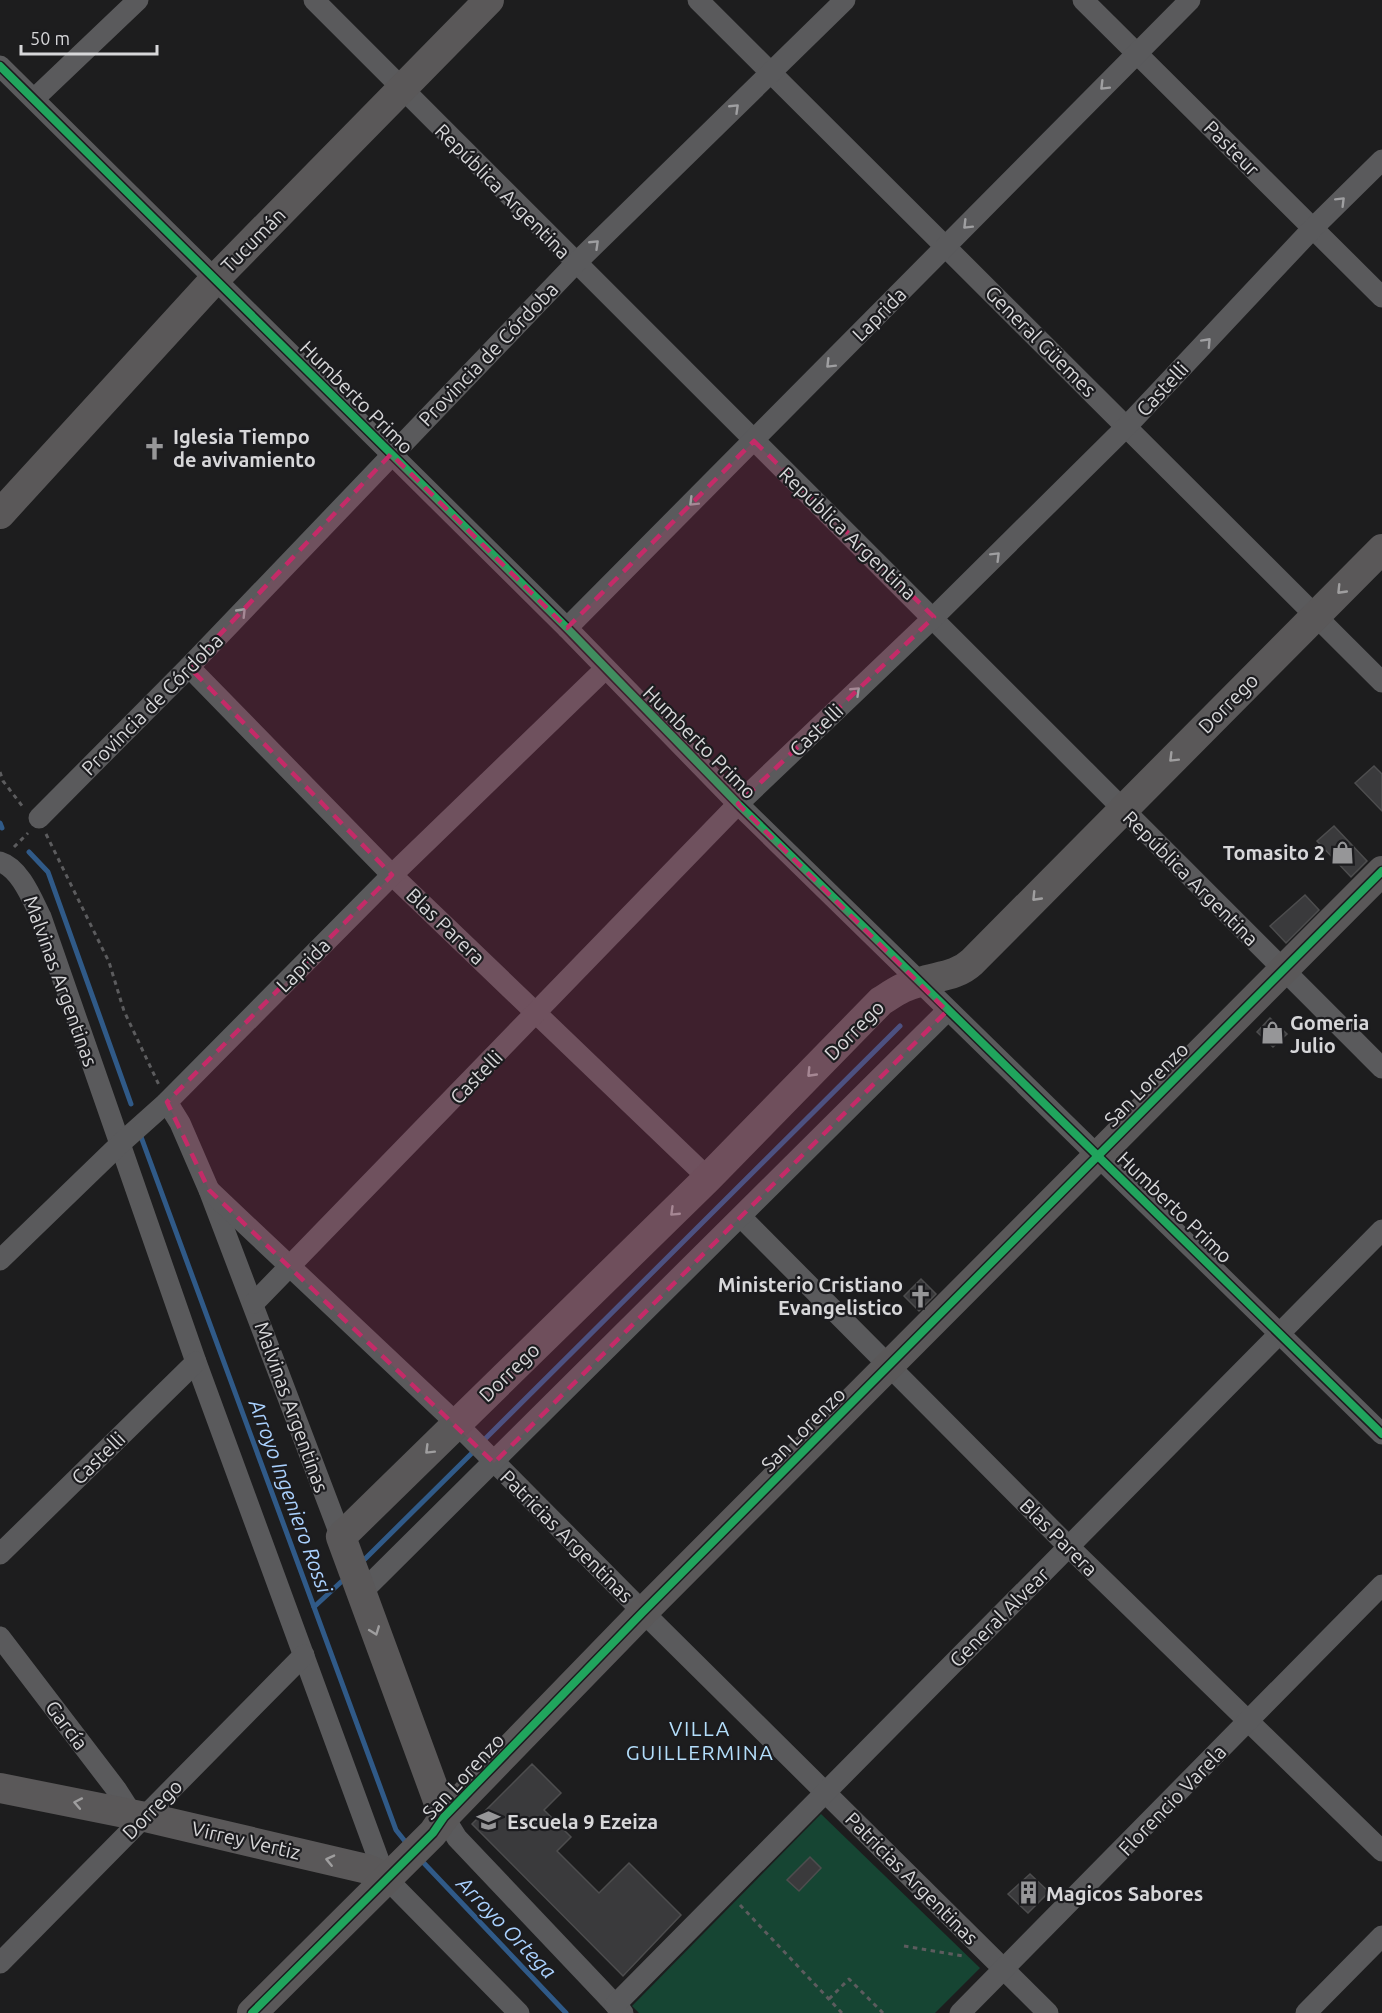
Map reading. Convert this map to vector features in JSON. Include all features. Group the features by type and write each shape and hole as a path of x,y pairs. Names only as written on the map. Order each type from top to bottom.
{"street":[{"path":"34,99 138,0"},
{"name":"República Argentina","path":"314,0 575,264 934,617 1122,809 1382,1068"},
{"name":"Tucumán","path":"0,514 216,278 489,0"},
{"name":"General Güemes","path":"698,0 1382,682"},
{"name":"Provincia de Córdoba","path":"35,824 189,668 575,264 845,0"},
{"name":"Pasteur","path":"1083,0 1382,297"},
{"name":"Laprida","path":"567,627 1190,0"},
{"name":"Humberto Primo","path":"0,66 567,627 605,669 738,804 947,1011 1281,1332 1382,1434"},
{"name":"Castelli","path":"254,1303 537,1014 738,804 934,617 1127,426 1313,228 1382,160"},
{"name":"Dorrego","path":"340,1537 708,1178 882,1001 898,990 918,982 964,969 1382,549"},
{"name":"Blas Parera","path":"189,668 392,875 708,1178"},
{"name":"Laprida","path":"0,1260 162,1107 392,875 605,669"},
{"name":"Malvinas Argentinas","path":"5,857 26,888 41,917 127,1138 196,1362 304,1655 369,1840 392,1871 519,2013"},
{"name":"San Lorenzo","path":"252,2013 438,1825 643,1612 1382,871"},
{"path":"360,1594 947,1011"},
{"name":"Malvinas Argentinas","path":"162,1107 180,1123 254,1303 340,1537 438,1825 457,1838 619,2009"},
{"name":"Patricias Argentinas","path":"209,1190 292,1265 456,1423 643,1612 1048,2013"},
{"name":"Blas Parera","path":"741,1217 888,1368 1382,1851"},
{"name":"General Alvear","path":"619,2009 826,1792 1382,1230"},
{"name":"Castelli","path":"0,1554 196,1362"},
{"name":"Florencio Varela","path":"960,2013 1001,1967 1248,1722 1382,1585"},
{"name":"García","path":"0,1637 139,1816"},
{"name":"Dorrego","path":"0,1963 139,1816 304,1655"},
{"name":"Virrey Vertiz","path":"0,1788 139,1816 367,1869 392,1871"},
{"path":"1306,2013 1382,1936"}],"path":[{"path":"5,857 35,824"},
{"path":"729,1893 842,2013"},
{"path":"904,1946 1001,1967"},
{"path":"829,1999 849,1979 880,2012"}],"highlighted area":[{"path":"754,441 934,617 738,804 947,1011 494,1463 209,1190 167,1102 392,875 189,667 391,454 567,628"}],"green space":[{"path":"821,1814 980,1968 935,2013 639,2013 632,2006"}],"building":[{"path":"1374,766 1382,774 1382,811 1355,783"},
{"name":"Tomasito 2","path":"1334,826 1367,861 1351,877 1317,841"},
{"path":"1305,895 1319,910 1286,943 1270,926"},
{"name":"Gomeria Julio","path":"1270,1018 1287,1034 1273,1047 1257,1032"},
{"name":"Ministerio Cristiano Evangelistico","path":"921,1279 936,1294 919,1311 904,1296"},
{"path":"532,1764 561,1793 544,1810 571,1837 557,1851 599,1893 629,1863 681,1915 623,1976 472,1824"},
{"path":"810,1857 821,1868 799,1891 787,1880"},
{"name":"Magicos Sabores","path":"1030,1874 1049,1892 1028,1913 1008,1894"}],"waterway":[{"path":"0,823 2,828"},
{"path":"29,852 48,872 131,1104"},
{"path":"484,1440 900,1026"},
{"name":"Arroyo Ingeniero Rossi","path":"140,1134 396,1830 408,1845"},
{"path":"365,1559 474,1451"},
{"path":"314,1607 341,1582"},
{"name":"Arroyo Ortega","path":"420,1859 566,2013"}],"cycle path":[{"path":"0,66 567,628 738,804 1382,1434"},
{"path":"252,2013 433,1833 444,1817 643,1612 1382,871"}],"place":[{"name":"Iglesia Tiempo de avivamiento","path":"155,448"},
{"name":"Tomasito 2","path":"1343,852"},
{"name":"Gomeria Julio","path":"1272,1033"},
{"name":"Ministerio Cristiano Evangelistico","path":"921,1296"},
{"name":"Escuela 9 Ezeiza","path":"489,1821"},
{"name":"Magicos Sabores","path":"1028,1893"}],"district":[{"name":"VILLA GUILLERMINA","path":"700,1740"}]}
